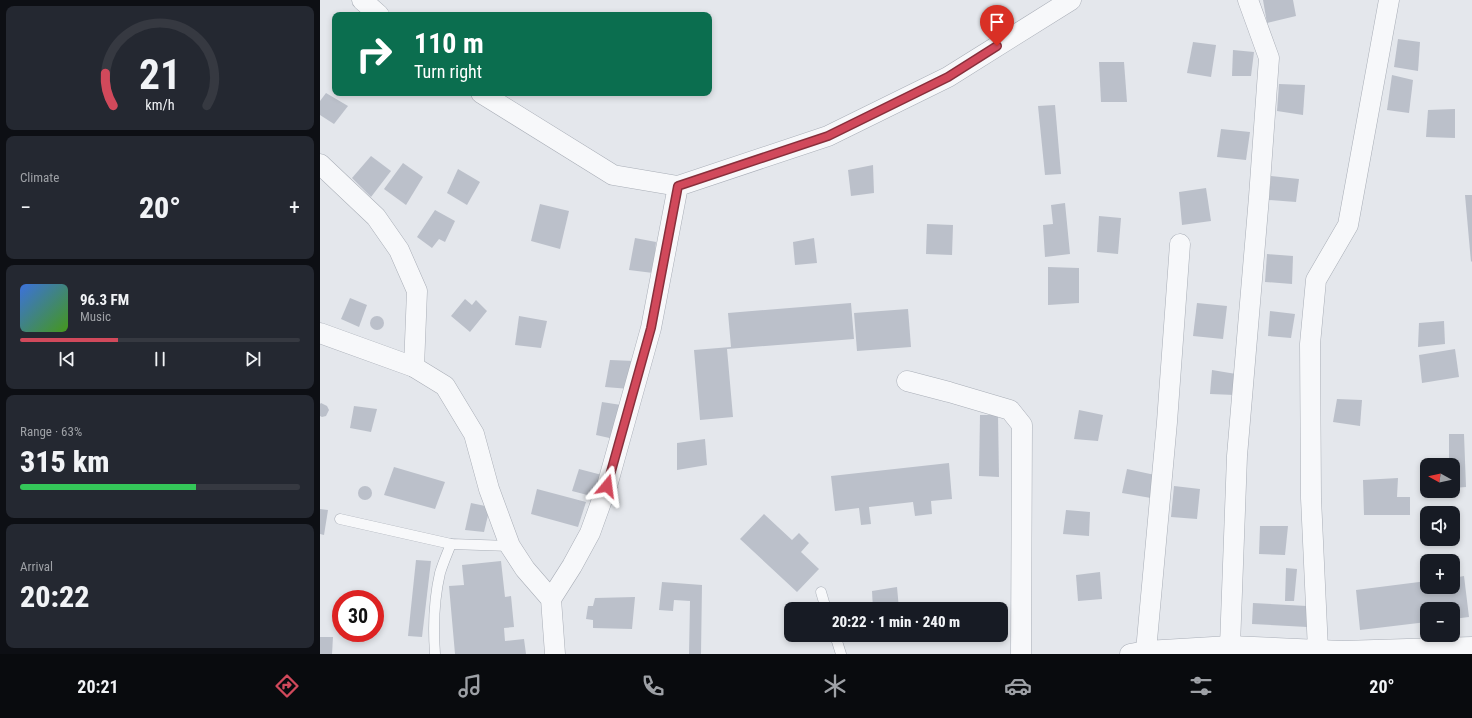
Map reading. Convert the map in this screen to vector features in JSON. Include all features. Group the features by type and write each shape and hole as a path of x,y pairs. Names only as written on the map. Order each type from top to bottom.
{"street":[{"path":"362,0 376,12"},
{"path":"486,96 613,175 678,186 828,136 948,77 1070,0"},
{"path":"1230,646 1237,456 1269,58 1248,0"},
{"path":"1318,650 1311,498 1310,352 1316,280 1348,225 1389,0"},
{"path":"320,164 376,217 399,250 417,291 414,367"},
{"path":"555,654 551,599 572,566 590,533 607,486 651,328 678,186"},
{"path":"1180,244 1167,422 1138,653 1230,646 1344,652 1472,647"},
{"path":"320,333 414,367 445,386 474,434 489,489 510,546 525,569 551,599"},
{"path":"906,381 1010,410 1022,425 1021,654"}],"lane":[{"path":"340,519 451,544 510,546"},
{"path":"435,654 434,638 437,593 441,572 451,544"},
{"path":"821,592 824,602"},
{"path":"837,642 841,654"}],"building":[{"path":"1263,0 1293,0 1296,16 1267,23"},
{"path":"1398,39 1420,42 1418,71 1394,67"},
{"path":"1193,42 1216,45 1211,77 1187,73"},
{"path":"1233,50 1254,52 1251,76 1232,76"},
{"path":"1099,62 1124,62 1127,102 1101,102"},
{"path":"1392,75 1413,80 1409,113 1387,110"},
{"path":"1279,84 1305,85 1303,115 1277,111"},
{"path":"326,93 348,106 334,124 320,115 320,101"},
{"path":"1055,105 1061,174 1045,175 1038,106"},
{"path":"1455,109 1455,138 1426,137 1428,110"},
{"path":"1221,129 1250,132 1246,160 1217,157"},
{"path":"371,156 391,171 371,197 352,178"},
{"path":"403,163 423,177 406,205 384,189"},
{"path":"873,165 874,193 851,196 848,170"},
{"path":"458,169 480,182 467,205 447,193"},
{"path":"1271,176 1299,179 1296,202 1269,200"},
{"path":"1206,188 1211,221 1182,225 1179,192"},
{"path":"1465,195 1472,195 1471,262"},
{"path":"1065,203 1070,254 1045,257 1043,225 1053,224 1051,205"},
{"path":"540,204 569,211 560,249 531,241"},
{"path":"435,210 455,221 445,242 439,239 432,248 417,237"},
{"path":"1099,216 1121,218 1118,254 1097,252"},
{"path":"927,224 953,225 952,255 926,254"},
{"path":"635,238 656,242 653,273 629,270"},
{"path":"814,238 817,263 795,265 793,242"},
{"path":"1267,254 1293,256 1292,284 1265,282"},
{"path":"1048,267 1079,268 1079,303 1048,305"},
{"path":"350,298 367,305 359,327 341,319"},
{"path":"465,299 472,305 476,300 487,311 470,332 451,316"},
{"path":"851,303 854,339 727,349 733,417 700,420 694,350 731,347 728,313"},
{"path":"1197,303 1227,306 1223,339 1193,336"},
{"path":"908,309 911,347 857,351 854,313"},
{"path":"1270,311 1295,314 1291,338 1268,336"},
{"path":"377,316 382,318 384,323 382,328 377,330 372,328 370,323 372,318"},
{"path":"519,316 547,321 541,348 515,345"},
{"path":"1444,321 1445,344 1418,347 1419,323"},
{"path":"1455,349 1459,377 1422,383 1419,355"},
{"path":"610,360 635,361 630,389 605,387"},
{"path":"1212,370 1236,374 1235,395 1210,394"},
{"path":"1337,399 1362,400 1360,426 1333,422"},
{"path":"602,402 621,405 614,439 596,435"},
{"path":"321,403 327,406 329,410 326,416 322,417 320,416"},
{"path":"354,406 377,409 371,432 350,428"},
{"path":"1079,410 1103,415 1098,441 1074,439"},
{"path":"980,415 998,415 999,477 979,476"},
{"path":"1449,434 1464,434 1466,487 1460,487 1460,458 1449,458"},
{"path":"705,439 707,465 677,470 677,443"},
{"path":"949,463 952,499 931,501 932,514 915,516 913,502 869,507 871,524 861,525 859,508 835,511 831,476"},
{"path":"394,467 445,482 435,509 384,495"},
{"path":"579,469 602,475 595,497 572,491"},
{"path":"1127,469 1155,475 1151,498 1122,493"},
{"path":"1398,478 1397,497 1410,497 1410,515 1364,515 1363,480"},
{"path":"365,486 370,488 372,493 370,498 365,500 360,498 358,493 360,488"},
{"path":"1174,486 1200,489 1197,519 1171,517"},
{"path":"537,489 586,502 578,527 531,514"},
{"path":"471,503 490,507 484,532 465,530"},
{"path":"320,509 328,510 324,535 320,534"},
{"path":"1066,510 1090,512 1089,536 1063,534"},
{"path":"764,514 792,540 799,533 809,543 801,552 819,569 797,592 740,539"},
{"path":"1260,526 1288,526 1285,555 1259,554"},
{"path":"416,560 431,561 422,637 408,636"},
{"path":"501,561 505,597 511,596 514,627 504,628 505,641 524,639 526,654 455,654 449,586 464,585 462,565"},
{"path":"1286,568 1297,569 1294,601 1285,601"},
{"path":"1100,572 1102,599 1078,601 1076,575"},
{"path":"1464,576 1469,617 1460,618 1460,602 1420,602 1420,623 1360,630 1356,590 1420,582 1420,594 1460,594 1460,577"},
{"path":"662,582 702,585 701,654 689,654 690,601 674,600 673,611 659,610"},
{"path":"897,587 898,602 873,602 872,591"},
{"path":"635,597 632,629 593,628 593,620 586,619 588,606 593,606 595,598"},
{"path":"1253,603 1307,606 1307,627 1252,624"},
{"path":"320,637 332,637 332,654 320,654"}],"route":[{"path":"607,486 651,328 678,186 828,136 948,77 997,46"}]}
